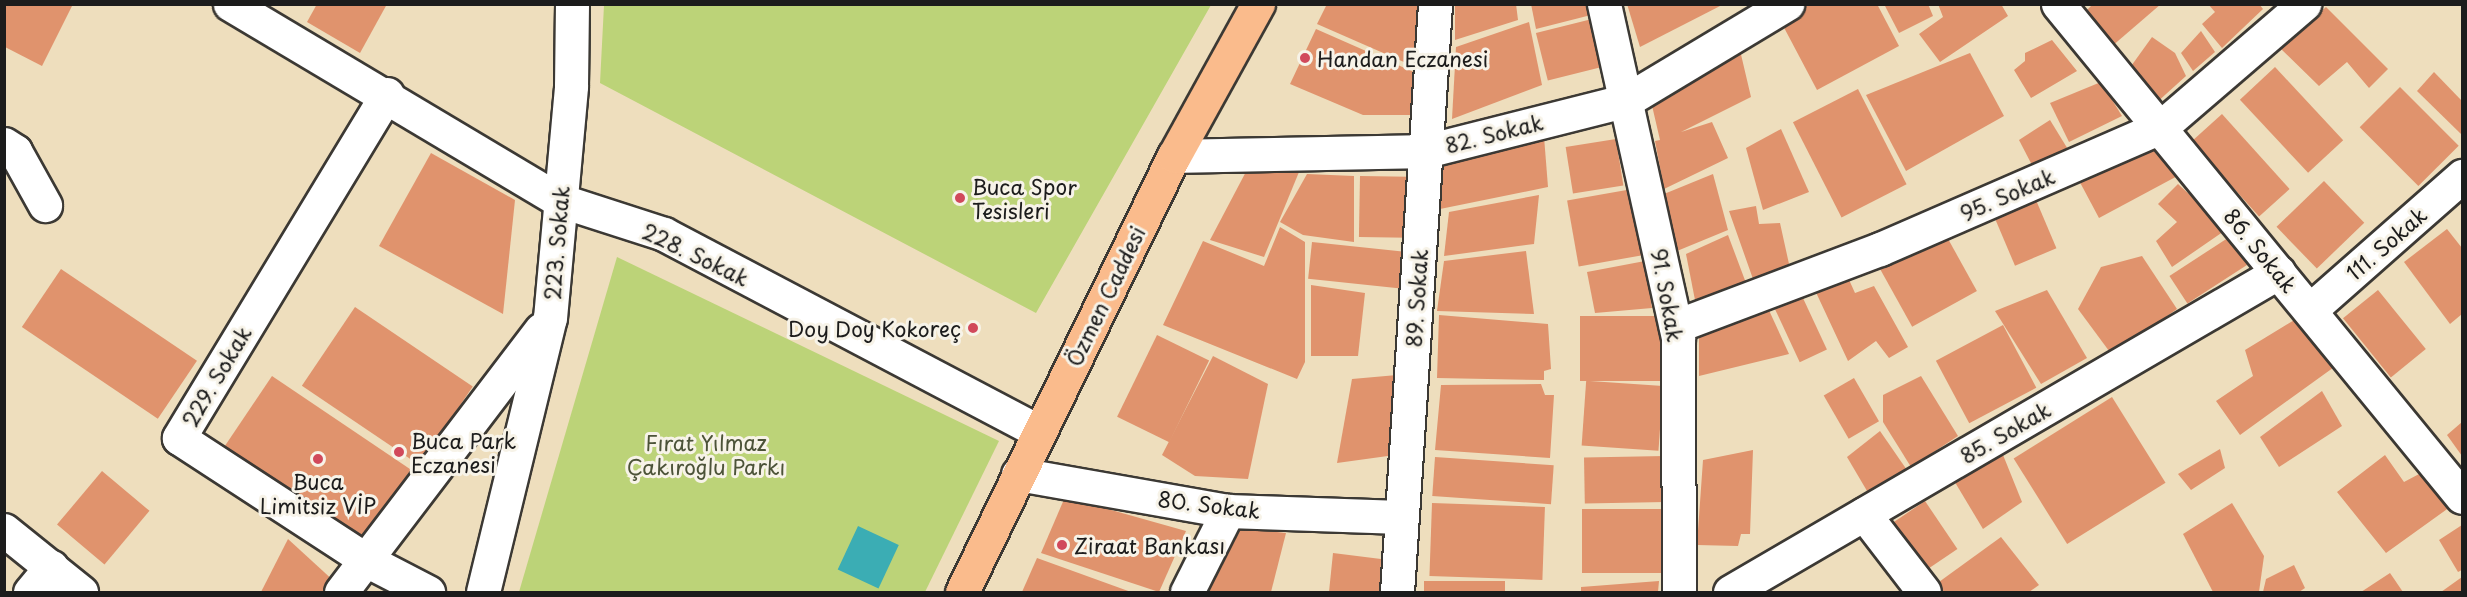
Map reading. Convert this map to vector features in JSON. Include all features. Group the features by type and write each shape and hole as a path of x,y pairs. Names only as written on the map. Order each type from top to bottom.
{"main road":[{"name":"Özmen Caddesi","path":"962,592 1174,156 1258,4"}],"street":[{"name":"228. Sokak","path":"230,4 387,94 559,200 664,234 1039,432"},
{"name":"223. Sokak","path":"341,592 550,318 571,86 572,4"},
{"name":"89. Sokak","path":"1397,592 1435,4"},
{"name":"91. Sokak","path":"1604,4 1676,326 1679,592"},
{"name":"82. Sokak","path":"1174,156 1426,150 1627,99 1787,4"},
{"name":"86. Sokak","path":"2058,4 2162,127 2463,497"},
{"name":"95. Sokak","path":"1676,326 1880,249 2162,127 2304,4"},
{"name":"229. Sokak","path":"387,94 179,438 366,560 428,592"},
{"path":"4,144 15,151 45,205"},
{"name":"111. Sokak","path":"2310,310 2463,176"},
{"name":"85. Sokak","path":"1730,592 2279,272"},
{"path":"483,592 550,318"},
{"name":"80. Sokak","path":"1018,474 1228,511 1401,517"},
{"path":"1187,592 1228,511"},
{"path":"1864,514 1924,592"},
{"path":"4,530 81,592"},
{"path":"30,592 51,567"}],"green space":[{"name":"Buca Spor Tesisleri","path":"604,4 1211,5 1036,313 600,83"},
{"name":"Fırat Yılmaz Çakıroğlu Parkı","path":"617,257 999,441 925,592 519,592"}],"water":[{"path":"858,526 899,545 878,589 838,570"}],"building":[{"path":"5,4 73,4 42,66 5,47"},
{"path":"317,4 387,4 360,53 307,22"},
{"path":"1327,4 1419,4 1424,18 1413,66 1317,24"},
{"path":"1455,4 1516,4 1518,20 1455,40"},
{"path":"1531,4 1588,4 1591,15 1536,29"},
{"path":"1627,4 1724,4 1640,47"},
{"path":"1809,4 1877,4 1899,46 1817,90 1780,20"},
{"path":"1884,4 1928,4 1933,16 1899,33"},
{"path":"1938,4 2001,4 2008,16 1940,62 1919,34 1943,17"},
{"path":"2093,4 2161,4 2111,47 2085,12"},
{"path":"2208,4 2259,4 2263,9 2222,48 2202,24 2215,12"},
{"path":"2326,7 2388,69 2369,88 2347,62 2319,86 2281,49"},
{"path":"1600,17 1612,65 1548,81 1536,33"},
{"path":"1529,22 1542,85 1452,119 1456,47"},
{"path":"1316,29 1416,73 1410,115 1363,115 1290,84"},
{"path":"2201,31 2215,52 2193,71 2181,53"},
{"path":"2152,37 2175,53 2186,76 2155,104 2129,69"},
{"path":"2052,40 2077,71 2031,98 2014,70 2025,61 2025,53"},
{"path":"1739,46 1751,97 1681,132 1712,122 1728,158 1664,189 1655,141 1660,140 1650,97"},
{"path":"1970,53 2004,116 1906,171 1866,95"},
{"path":"2275,67 2343,140 2308,173 2240,100"},
{"path":"2434,72 2462,101 2462,135 2417,91"},
{"path":"2101,82 2122,116 2069,142 2050,103"},
{"path":"2400,87 2459,146 2418,186 2360,127"},
{"path":"1858,89 1907,184 1842,217 1793,122"},
{"path":"2222,114 2290,189 2259,216 2192,141"},
{"path":"2050,120 2069,151 2033,167 2019,140"},
{"path":"1543,124 1548,187 1440,209 1444,150"},
{"path":"1781,129 1809,192 1763,210 1746,148"},
{"path":"1616,139 1623,185 1573,193 1566,147"},
{"path":"2152,139 2183,173 2099,218 2075,173"},
{"path":"431,153 515,200 503,314 379,246"},
{"path":"1249,166 1299,172 1264,257 1210,240"},
{"path":"1307,174 1354,176 1354,242 1303,235 1280,222"},
{"path":"1713,174 1728,230 1677,251 1664,194"},
{"path":"1360,176 1409,177 1408,238 1359,237"},
{"path":"2324,181 2364,223 2317,269 2277,227"},
{"path":"2178,184 2202,206 2208,202 2230,227 2172,267 2156,241 2177,222 2158,204"},
{"path":"1638,188 1650,254 1579,266 1567,201"},
{"path":"2033,193 2056,248 2015,266 1992,211"},
{"path":"1539,195 1534,244 1444,256 1449,212"},
{"path":"1756,206 1759,224 1780,223 1791,273 1753,279 1729,211"},
{"path":"1280,227 1305,242 1305,362 1297,379 1163,325 1203,241 1264,266"},
{"path":"1942,228 1977,291 1912,327 1877,264"},
{"path":"2447,229 2462,248 2462,314 2450,324 2404,262"},
{"path":"2234,234 2252,262 2187,304 2169,276"},
{"path":"1728,235 1746,283 1695,300 1686,254"},
{"path":"1312,242 1409,252 1406,289 1308,279"},
{"path":"1526,251 1534,314 1437,311 1444,261"},
{"path":"2142,256 2177,309 2112,355 2078,309 2101,267"},
{"path":"1645,261 1652,308 1595,313 1587,272"},
{"path":"61,269 197,361 158,419 22,327"},
{"path":"1846,273 1855,293 1874,286 1908,347 1889,358 1876,341 1848,361 1813,286"},
{"path":"1311,285 1365,293 1358,356 1311,356"},
{"path":"2047,290 2087,358 2041,384 1995,311"},
{"path":"2378,290 2426,349 2391,377 2343,318"},
{"path":"1802,296 1827,349 1800,362 1775,309"},
{"path":"1767,306 1789,354 1699,376 1699,332"},
{"path":"355,307 473,386 420,465 302,386"},
{"path":"1439,315 1548,324 1551,369 1544,371 1544,380 1437,378"},
{"path":"1580,316 1662,316 1662,381 1580,381"},
{"path":"2296,319 2337,365 2240,435 2216,401 2253,376 2245,350"},
{"path":"2003,325 2036,388 1969,423 1936,361"},
{"path":"1157,335 1209,360 1169,442 1117,417"},
{"path":"1213,356 1268,384 1248,479 1195,476 1162,455"},
{"path":"1397,375 1395,455 1337,463 1352,379"},
{"name":"Buca Limitsiz VİP","path":"272,376 420,476 371,548 223,448"},
{"path":"1921,376 1958,436 1911,467 1883,422 1883,395"},
{"path":"1854,378 1879,421 1849,439 1824,396"},
{"path":"1586,381 1663,386 1658,451 1582,445"},
{"path":"1541,384 1545,395 1554,395 1550,458 1435,450 1441,385"},
{"path":"2322,391 2342,426 2279,467 2260,437"},
{"path":"2112,397 2166,483 2067,544 2014,458"},
{"path":"2462,422 2462,456 2447,435"},
{"path":"1880,431 1909,473 1870,496 1847,457"},
{"path":"1999,445 2022,502 1983,529 1950,474"},
{"path":"2220,449 2225,468 2191,490 2178,474"},
{"path":"1753,450 1750,534 1741,534 1738,546 1697,545 1703,460"},
{"path":"2385,455 2404,482 2421,473 2450,507 2386,553 2337,492"},
{"path":"1665,456 1666,502 1585,503 1584,457"},
{"path":"1435,457 1554,465 1551,504 1432,496"},
{"path":"102,471 149,511 104,564 57,525"},
{"path":"1065,497 1186,531 1159,592 1041,553"},
{"path":"1925,501 1957,549 1919,575 1887,527"},
{"path":"1432,503 1545,507 1542,580 1429,576"},
{"path":"2232,503 2264,556 2259,592 2213,592 2183,534"},
{"path":"1582,509 1664,509 1664,573 1582,573"},
{"path":"2462,525 2462,570 2458,572 2439,540"},
{"path":"1238,528 1286,533 1271,592 1209,592"},
{"path":"2001,537 2039,585 2029,592 1938,592 1932,587"},
{"path":"288,539 336,583 327,592 261,592"},
{"path":"1333,553 1381,559 1380,592 1329,592"},
{"path":"1037,558 1131,592 1022,592"},
{"path":"2294,565 2305,588 2299,592 2263,592 2266,579"},
{"path":"2390,573 2403,592 2361,592"},
{"path":"2462,577 2462,592 2441,592"},
{"path":"1424,581 1505,581 1505,592 1424,592"},
{"path":"1659,581 1658,592 1581,592 1581,587"}],"place":[{"name":"Handan Eczanesi","path":"1305,58"},
{"name":"Buca Spor Tesisleri","path":"960,198"},
{"name":"Doy Doy Kokoreç","path":"973,328"},
{"name":"Buca Park Eczanesi","path":"399,452"},
{"name":"Buca Limitsiz VİP","path":"318,459"},
{"name":"Ziraat Bankası","path":"1062,545"}]}
